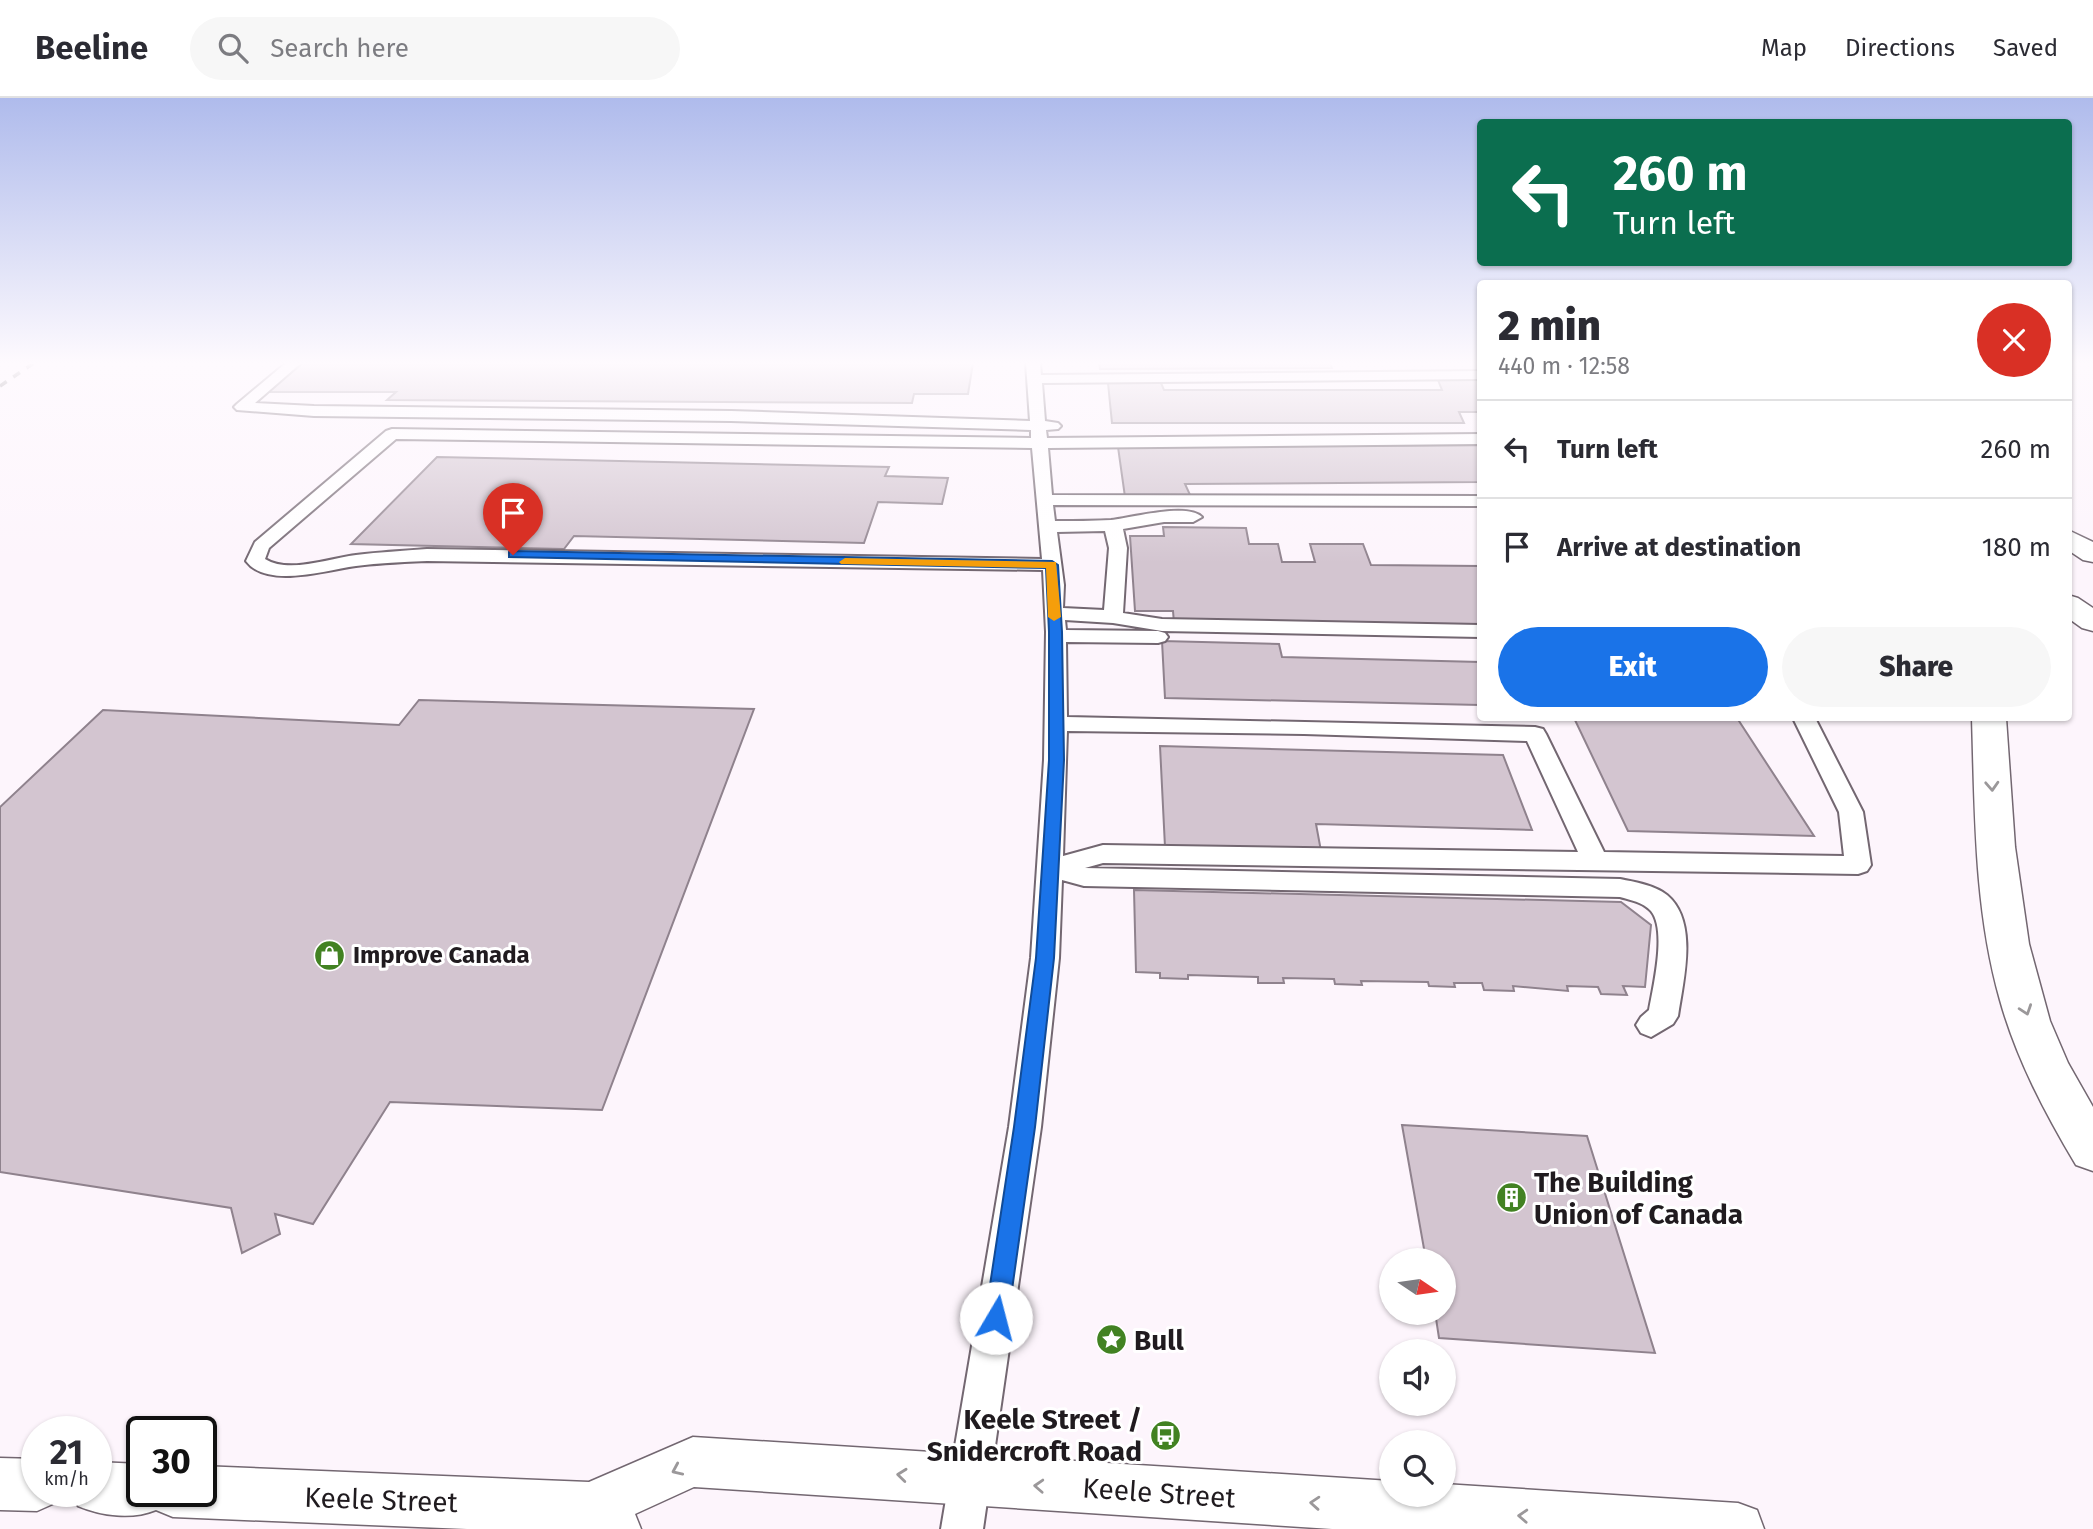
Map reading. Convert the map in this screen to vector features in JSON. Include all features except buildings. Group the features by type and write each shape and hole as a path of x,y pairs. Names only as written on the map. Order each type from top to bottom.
{"highway":[{"path":"2072,523 2093,535"},
{"path":"2072,541 2093,554"},
{"path":"2072,607 2093,622"},
{"path":"1989,721 1995,848 2015,976 2039,1049 2093,1150"}],"main road":[{"name":"Keele Street","path":"217,1494 602,1518 693,1462 868,1472 966,1505 1738,1529"},
{"path":"0,1484 21,1485"}],"street":[{"path":"397,430 261,546 255,561 268,569 296,570 357,560 427,555 1052,565"},
{"path":"649,438 654,430"},
{"path":"761,440 767,430"},
{"path":"962,430 1038,435 1053,430"},
{"path":"966,1505 981,1427 1025,1127 1045,958 1051,869 1056,724 1055,624 1052,565 1038,430"},
{"path":"392,434 761,440 1038,435 1477,439"},
{"path":"1044,500 1477,501"},
{"path":"1047,527 1113,525 1164,517 1477,514"},
{"path":"1113,525 1118,548 1113,617"},
{"path":"1055,624 1113,617 1162,625 1477,631"},
{"path":"1055,624 1477,643"},
{"path":"1051,869 1103,854 1858,865 1852,812 1806,721"},
{"path":"1056,724 1304,727 1535,734 1595,862"},
{"path":"1051,869 1083,877 1620,888 1640,892 1660,904 1670,922 1671,958 1663,1016 1651,1025"}],"slow traffic":[{"path":"845,562 1052,565 1055,585 1052,596 1054,617"}],"place":[{"name":"Improve Canada","path":"330,955"},
{"name":"The Building Union of Canada","path":"1511,1198"},
{"name":"Bull","path":"1111,1340"},
{"name":"Keele Street / Snidercroft Road","path":"1165,1435"}],"route":[{"path":"513,555 1052,565 1056,632 1056,760 1045,958 1025,1127 996,1318"}]}
